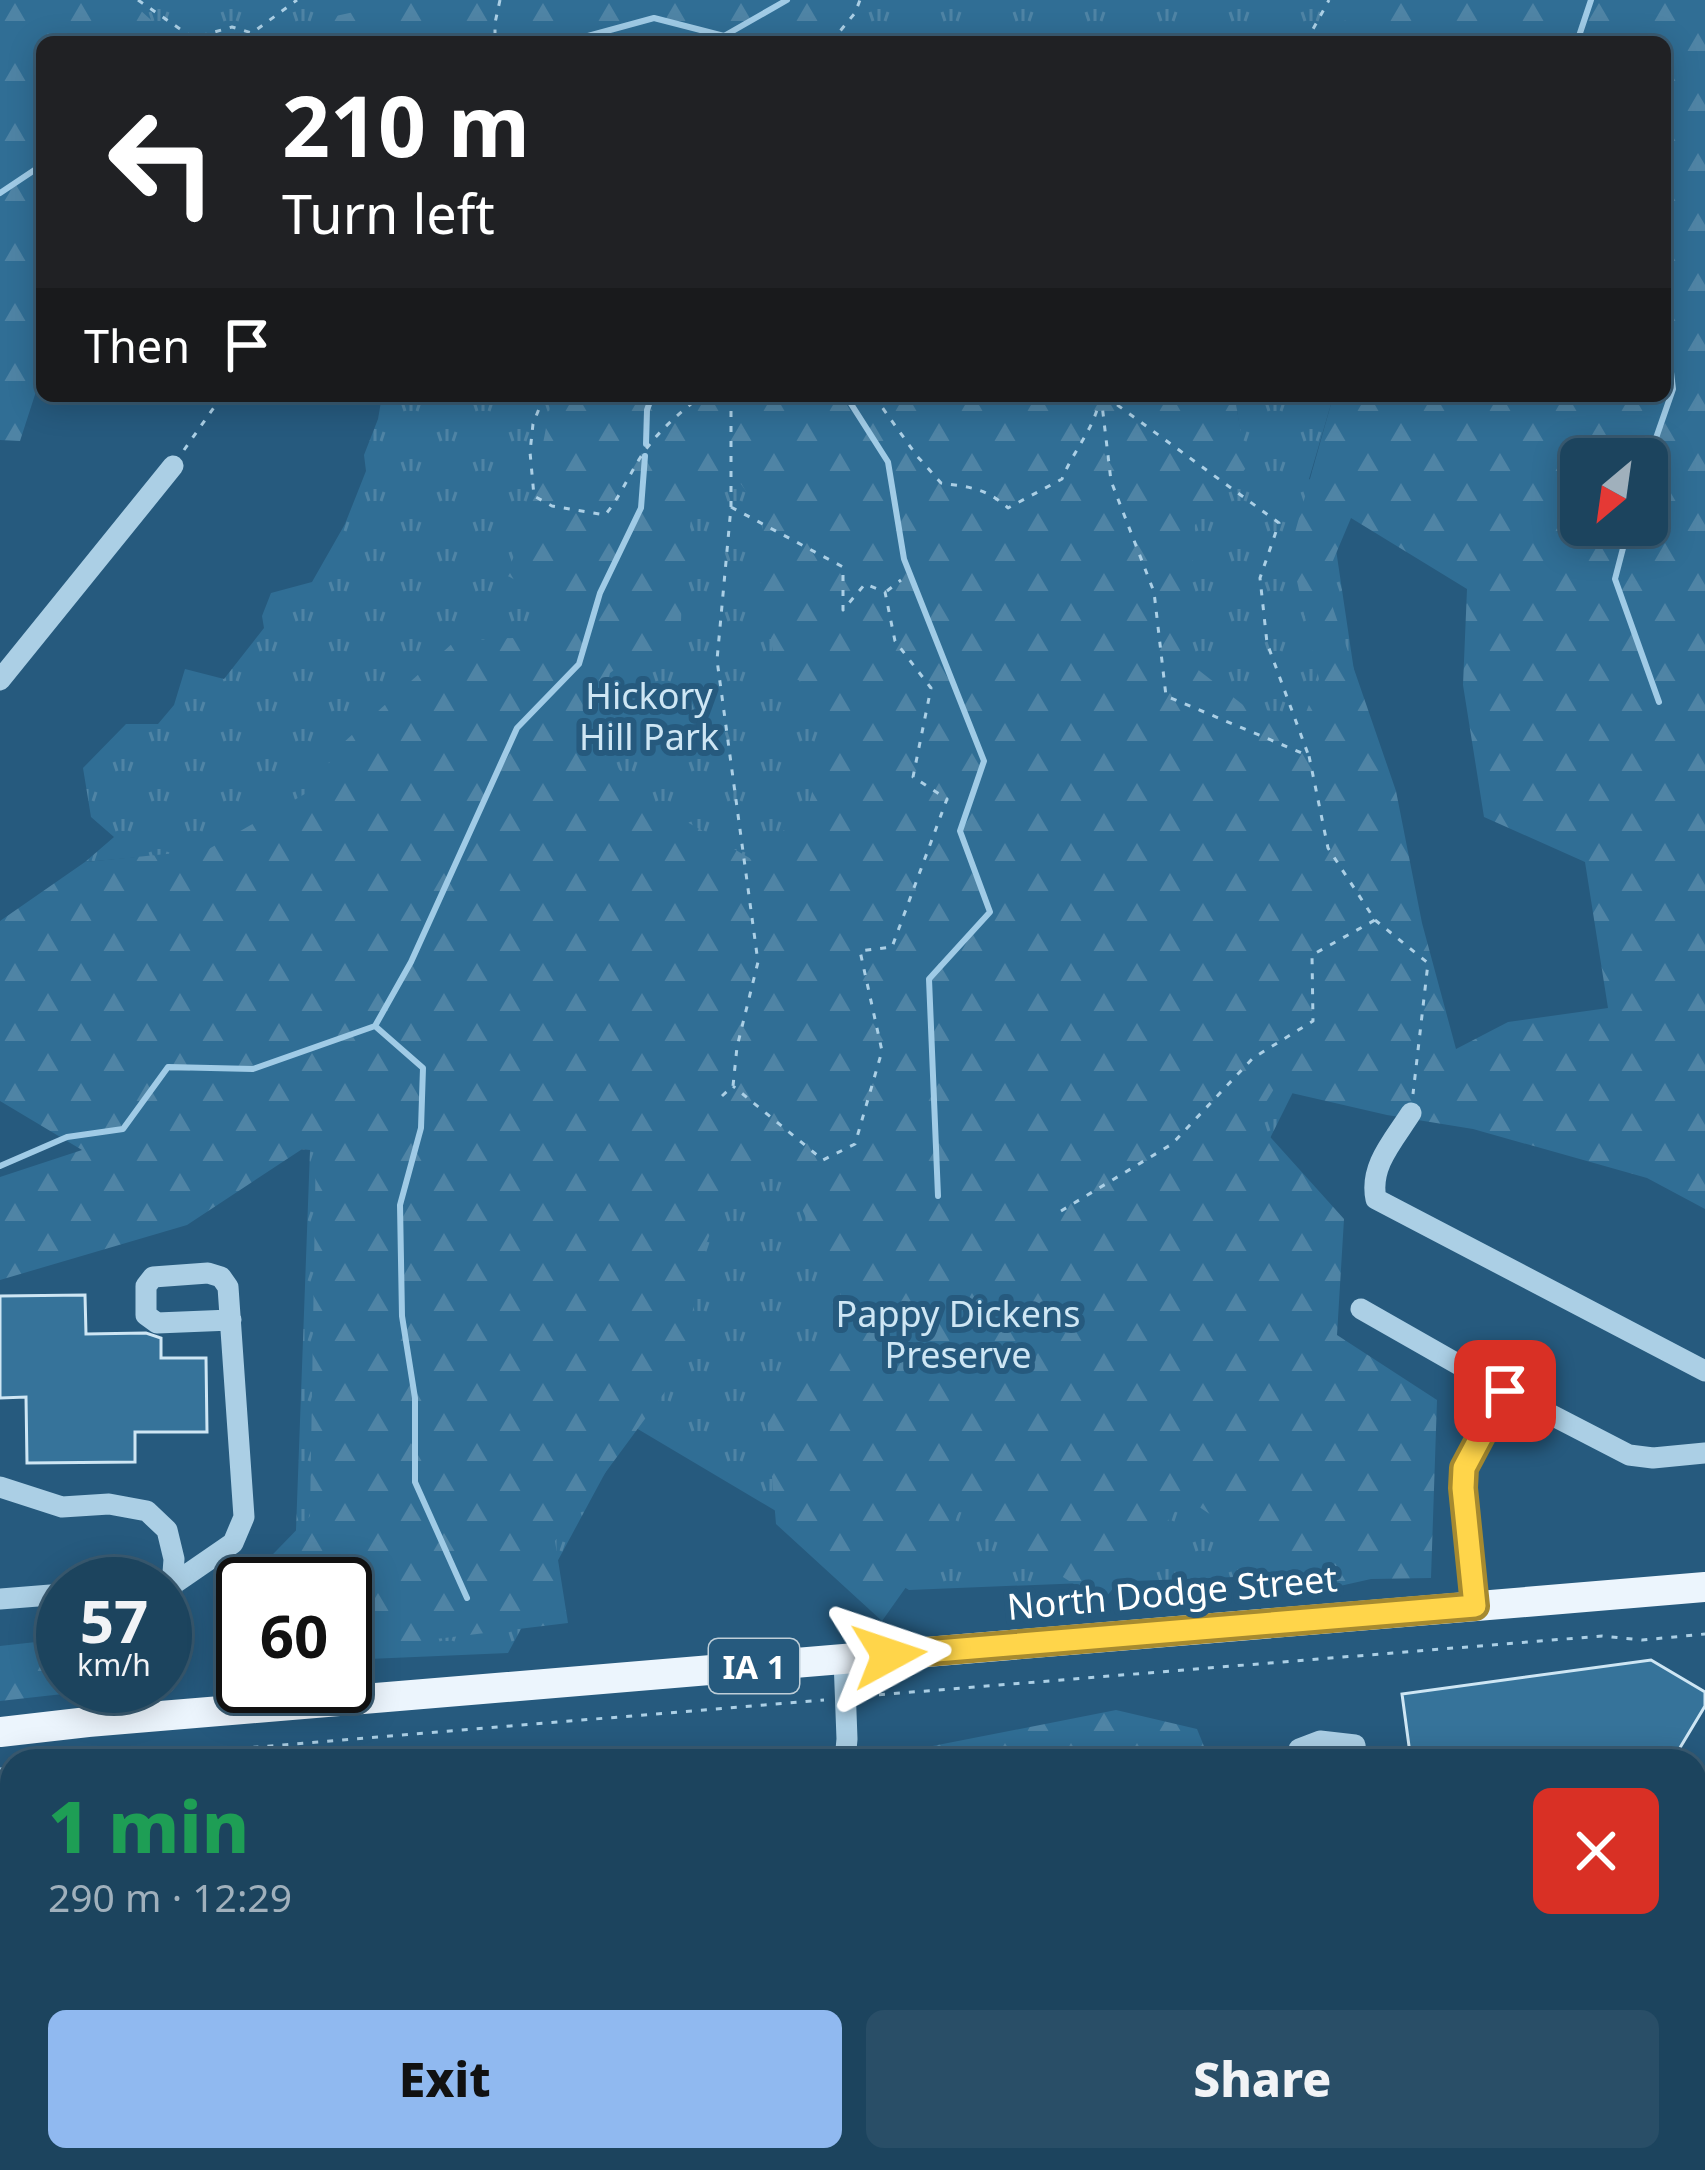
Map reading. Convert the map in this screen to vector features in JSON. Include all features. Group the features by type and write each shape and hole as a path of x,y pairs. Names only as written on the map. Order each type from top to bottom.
{"main road":[{"name":"North Dodge Street","path":"192,1694 844,1659 1705,1587"},
{"name":"North Dodge Street","path":"0,1732 84,1713"}],"street":[{"path":"0,680 172,466"},
{"path":"1411,1113 1376,1169 1376,1199 1705,1371"},
{"path":"1360,1310 1629,1454 1653,1458 1705,1453"},
{"path":"192,1569 233,1543 244,1517 231,1320"},
{"path":"1475,1606 1464,1468 1505,1391"},
{"path":"0,1486 62,1508 109,1504 147,1510 167,1530 174,1557"},
{"path":"0,1599 36,1596"},
{"path":"844,1659 846,1749"},
{"path":"1299,1749 1320,1741 1355,1744 1356,1749"}],"path":[{"path":"138,0 190,36"},
{"path":"200,36 232,27 252,33 297,0"},
{"path":"495,36 500,0"},
{"path":"836,36 860,0"},
{"path":"1309,36 1329,0"},
{"path":"172,466 218,402"},
{"path":"542,402 530,452 534,496 552,506 605,515 643,452 694,402"},
{"path":"722,1096 733,1087 737,1047 758,962 717,660 731,507 731,402"},
{"path":"878,402 940,483 970,486 994,495 1009,508 1062,479 1100,402"},
{"path":"1103,402 1111,481 1154,592 1166,695 1309,756"},
{"path":"1110,402 1279,523 1260,578 1267,643 1309,756 1328,848 1376,920 1428,963 1411,1113"},
{"path":"731,507 843,567 843,610 865,584 885,592"},
{"path":"885,592 901,580"},
{"path":"733,1087 823,1160 855,1144 882,1052 860,952 892,946 947,799 913,777 931,688 896,641 885,592"},
{"path":"1061,1211 1172,1144 1253,1058 1312,1021 1312,955 1376,920"},
{"path":"232,1749 1602,1636 1642,1640 1705,1634"}],"green space":[{"path":"0,0 129,0 160,28 211,36 36,36 36,392 20,441 0,440"},
{"path":"78,0 1705,0 1671,36 62,36"},
{"path":"838,0 822,36 244,36 400,2"},
{"name":"Pappy Dickens Preserve","path":"1353,0 1705,0 1705,1209 1647,1178 1473,1129 1274,1089 1255,1120 1344,1219 1337,1335 1437,1400 1431,1578 1371,1579 1322,1590 1186,1498 1102,1602 960,1511 882,1621 776,1524 767,1417 858,1333 783,1167 732,1179 706,1244 681,1370 555,1541 568,1623 372,1647 372,1557 270,1557 310,1516 316,1140 187,1225 0,1280 0,1177 82,1150 0,1101 0,921 85,862 207,850 310,791 342,744 455,641 529,637 560,620 562,606 506,575 528,523 551,402 1237,402 1247,467 1195,525 1187,661 1247,708 1305,715 1319,679 1290,550 1329,402 1671,402 1671,36 1336,36","holes":["732,472 763,514 761,585 776,668 824,694 828,734 808,807 753,860 642,796 594,740 610,673 638,652 680,653 692,511 707,479","1351,518 1467,589 1463,685 1484,817 1585,862 1608,1008 1508,1022 1456,1049 1422,923 1396,791 1324,582"]},
{"path":"381,402 1191,402 1242,443 1237,402 1331,404 1309,479 1327,489 1400,980 1306,1066 1198,1283 1406,1570 909,1590 631,1425 508,1653 372,1659 372,1557 295,1557 310,1150 147,1135 268,816 207,851 85,862 114,837 91,817 83,768 126,724 158,724 174,705 185,669 224,679 264,628 262,616 271,593 312,582 345,524 366,471 364,455"},
{"path":"36,1642 36,1697 0,1701 0,1646"},
{"path":"1116,1710 1197,1729 1205,1749 917,1749"}],"building":[{"path":"85,1295 86,1334 146,1333 161,1338 161,1358 206,1358 207,1432 135,1432 135,1462 27,1463 26,1397 0,1398 0,1296"},
{"path":"1651,1660 1705,1692 1705,1706 1679,1749 1409,1749 1402,1694"}],"waterway":[{"path":"724,36 787,0"},
{"path":"1579,36 1591,0"},
{"path":"588,36 654,18 724,36"},
{"path":"0,193 36,169"},
{"path":"1671,372 1671,395"},
{"path":"646,444 650,402"},
{"path":"850,402 888,462 904,559 984,761 960,831 990,912 929,979 938,1196"},
{"path":"1656,438 1668,402"},
{"path":"0,1166 67,1137 123,1129 168,1067 253,1069 375,1026 411,962 517,728 579,664 600,593 641,508 645,456"},
{"path":"1624,546 1615,579 1659,702"},
{"path":"375,1026 423,1068 421,1128 400,1205 402,1316 415,1398 415,1482 467,1598"}],"route":[{"path":"889,1655 1475,1606 1464,1468 1505,1391"}],"park label":[{"name":"Hickory Hill Park","path":"649,716"}]}
